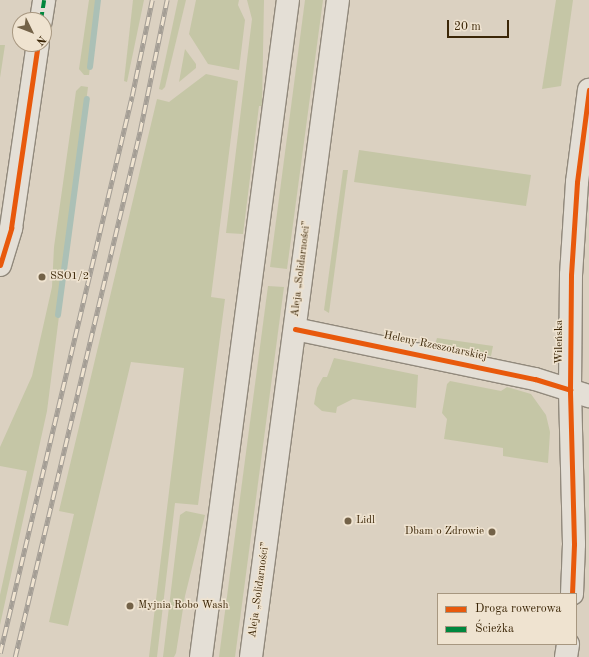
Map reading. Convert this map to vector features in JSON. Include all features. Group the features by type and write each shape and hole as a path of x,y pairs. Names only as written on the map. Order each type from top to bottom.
{"main road":[{"path":"42,12 44,0"},
{"path":"201,657 288,0"},
{"name":"Aleja „Solidarności”","path":"251,657 338,0"},
{"path":"0,265 11,228 37,52"},
{"name":"Wileńska","path":"572,593 574,499 580,393 571,275 577,182 589,90"},
{"name":"Heleny Rzeszotarskiej","path":"294,329 535,379 580,393"},
{"path":"566,657 568,645"}],"green space":[{"path":"89,0 98,0 89,75 84,75 79,69"},
{"path":"133,0 144,0 127,82 124,81"},
{"path":"178,0 186,0 165,87 162,90 159,89"},
{"path":"196,0 239,0 238,5 245,20 239,70 208,64 189,34"},
{"path":"247,0 264,0 262,106 259,106 243,234 226,233 252,19"},
{"path":"305,0 323,0 287,269 270,267"},
{"path":"556,0 573,0 561,86 542,89"},
{"path":"0,45 5,45 0,78"},
{"path":"185,49 196,64 196,68 179,82"},
{"path":"206,74 238,81 211,297 225,299 198,505 175,503 157,657 149,657 184,368 131,362 68,626 49,622 74,514 59,511 157,99 169,102"},
{"path":"81,86 88,87 47,411 0,625 0,595 27,471 0,466 0,447 32,376 52,287 54,247 76,91"},
{"path":"359,150 531,175 526,206 354,182"},
{"path":"343,170 348,170 329,313 324,310"},
{"path":"268,286 284,287 235,657 219,657"},
{"path":"437,338 493,346 491,356 435,345"},
{"path":"334,358 418,375 416,408 353,399 337,407 336,413 322,411 314,404 317,388 323,377 327,377"},
{"path":"450,381 501,391 507,387 531,394 546,415 550,432 548,463 503,456 503,448 444,439 447,419 442,413 447,384"},
{"path":"186,511 205,515 185,596 176,653 174,657 163,657 180,515"}],"waterway":[{"path":"90,67 98,0"},
{"path":"58,315 87,99"}],"railway":[{"path":"0,653 132,96 152,0"},
{"path":"15,657 140,131 167,0"}],"marked path":[{"path":"42,12 44,0"}],"cycle path":[{"path":"0,265 11,228 37,52"},
{"path":"572,593 574,544 570,390 571,275 577,182 589,90"},
{"path":"295,329 535,379 570,390"}],"place":[{"name":"SSO1/2","path":"42,277"},
{"name":"Lidl","path":"348,521"},
{"name":"Dbam o Zdrowie","path":"492,532"},
{"name":"Myjnia Robo Wash","path":"130,606"}]}
